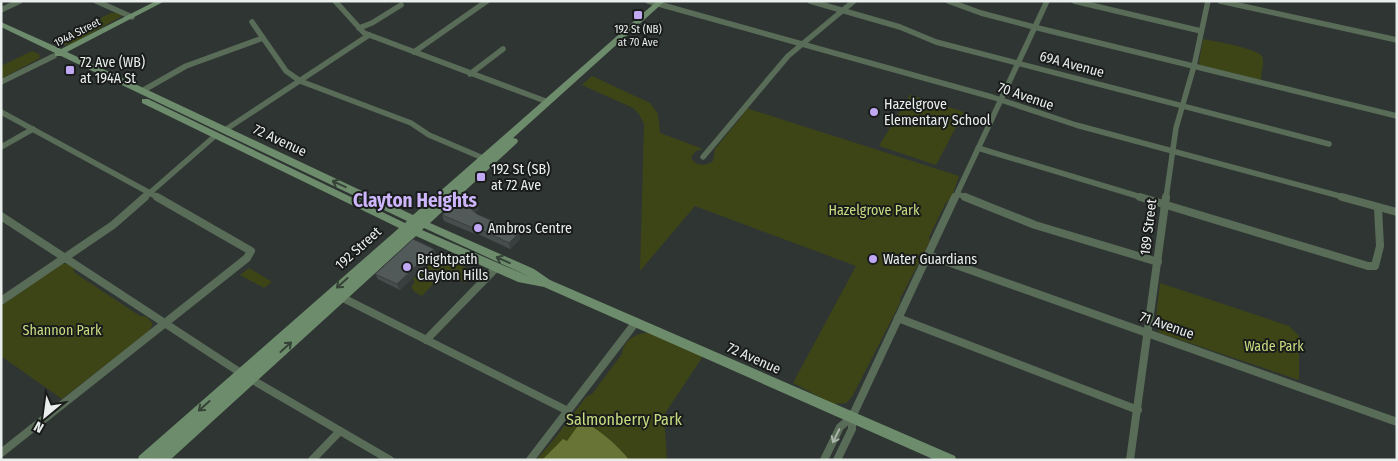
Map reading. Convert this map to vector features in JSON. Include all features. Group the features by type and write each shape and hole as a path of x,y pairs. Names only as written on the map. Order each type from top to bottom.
{"main road":[{"name":"194A Street","path":"58,54 162,1"},
{"name":"192 Street","path":"144,460 341,297 483,158 663,3"},
{"name":"192 Street","path":"161,460 245,376 663,3"},
{"name":"72 Avenue","path":"1,24 165,110 179,113 216,131 287,160 496,268 522,279 546,283"},
{"name":"72 Avenue","path":"1,30 142,91 221,133 414,226 530,272 546,283 950,460"}],"street":[{"path":"1,10 20,1"},
{"path":"335,1 359,28 369,35 548,102"},
{"path":"414,52 487,1"},
{"name":"70 Avenue","path":"648,1 663,3 1000,100 1044,116 1397,212"},
{"name":"69A Avenue","path":"810,1 904,28 936,42 1329,144"},
{"path":"703,157 781,62 854,1"},
{"path":"948,1 981,13 1034,27 1397,116"},
{"path":"837,460 852,429 852,417 1047,1"},
{"path":"1074,1 1201,31"},
{"name":"189 Street","path":"1130,460 1176,128 1194,66 1208,1"},
{"path":"1220,1 1397,40"},
{"path":"98,2 132,17"},
{"path":"359,28 372,23 401,4"},
{"path":"252,22 286,71 300,81 415,125 429,135 483,158"},
{"path":"1,300 113,225 221,133 369,35"},
{"path":"142,91 186,66 263,38"},
{"path":"470,74 503,49"},
{"name":"194A Street","path":"1,82 58,54"},
{"path":"1,112 150,193 251,251 247,258 1,453"},
{"path":"1,147 33,129"},
{"path":"978,148 1368,266 1375,266 1378,261 1380,238 1378,208"},
{"path":"957,194 998,208 1035,225 1158,262"},
{"path":"1,216 245,376 390,460"},
{"name":"71 Avenue","path":"928,255 1397,422"},
{"path":"426,340 496,268"},
{"path":"341,297 568,410"},
{"path":"898,318 1138,410"},
{"path":"530,460 636,322"},
{"path":"824,460 840,427 852,417"},
{"path":"312,460 340,431"}],"green space":[{"path":"111,13 118,13 122,16 72,44 60,46 52,42"},
{"path":"1203,39 1234,45 1258,53 1263,58 1261,80 1200,65"},
{"path":"32,51 39,54 40,58 1,79 1,66"},
{"name":"Hazelgrove Park","path":"592,76 650,103 658,114 660,133 703,149 696,151 691,157 698,164 704,165 713,161 715,149 742,116 746,108 959,176 952,195 945,204 929,237 930,241 900,299 900,303 852,397 846,403 833,404 793,383 856,266 695,206 640,271 644,124 639,114 633,108 582,85"},
{"path":"910,95 964,112 936,165 879,146"},
{"path":"438,255 473,271 474,274 465,283 445,271 422,296 411,288 415,281 412,280"},
{"name":"Shannon Park","path":"61,264 68,264 81,277 140,316 147,317 153,324 149,331 62,399 1,356 1,306"},
{"path":"249,268 272,282 264,288 240,275"},
{"name":"Wade Park","path":"1160,283 1289,326 1299,336 1299,380 1160,333 1155,326"},
{"name":"Salmonberry Park","path":"650,333 703,356 664,415 667,460 536,460 586,397 592,394 622,354 628,341 640,334"},
{"path":"582,420 619,448 629,460 542,460 563,439 567,441"}],"building":[{"name":"Ambros Centre","path":"463,197 475,200 474,202 477,204 471,209 477,214 519,233 509,243 475,227 473,228 442,215"},
{"name":"Brightpath Clayton Hills","path":"413,239 434,249 397,284 375,274"}],"place":[{"name":"192 St (NB) at 70 Ave","path":"638,15"},
{"name":"72 Ave (WB) at 194A St","path":"70,70"},
{"name":"Hazelgrove Elementary School","path":"874,112"},
{"name":"192 St (SB) at 72 Ave","path":"481,177"},
{"name":"Ambros Centre","path":"478,228"},
{"name":"Water Guardians","path":"873,259"},
{"name":"Brightpath Clayton Hills","path":"407,267"}],"district":[{"name":"Clayton Heights","path":"415,200"}]}
